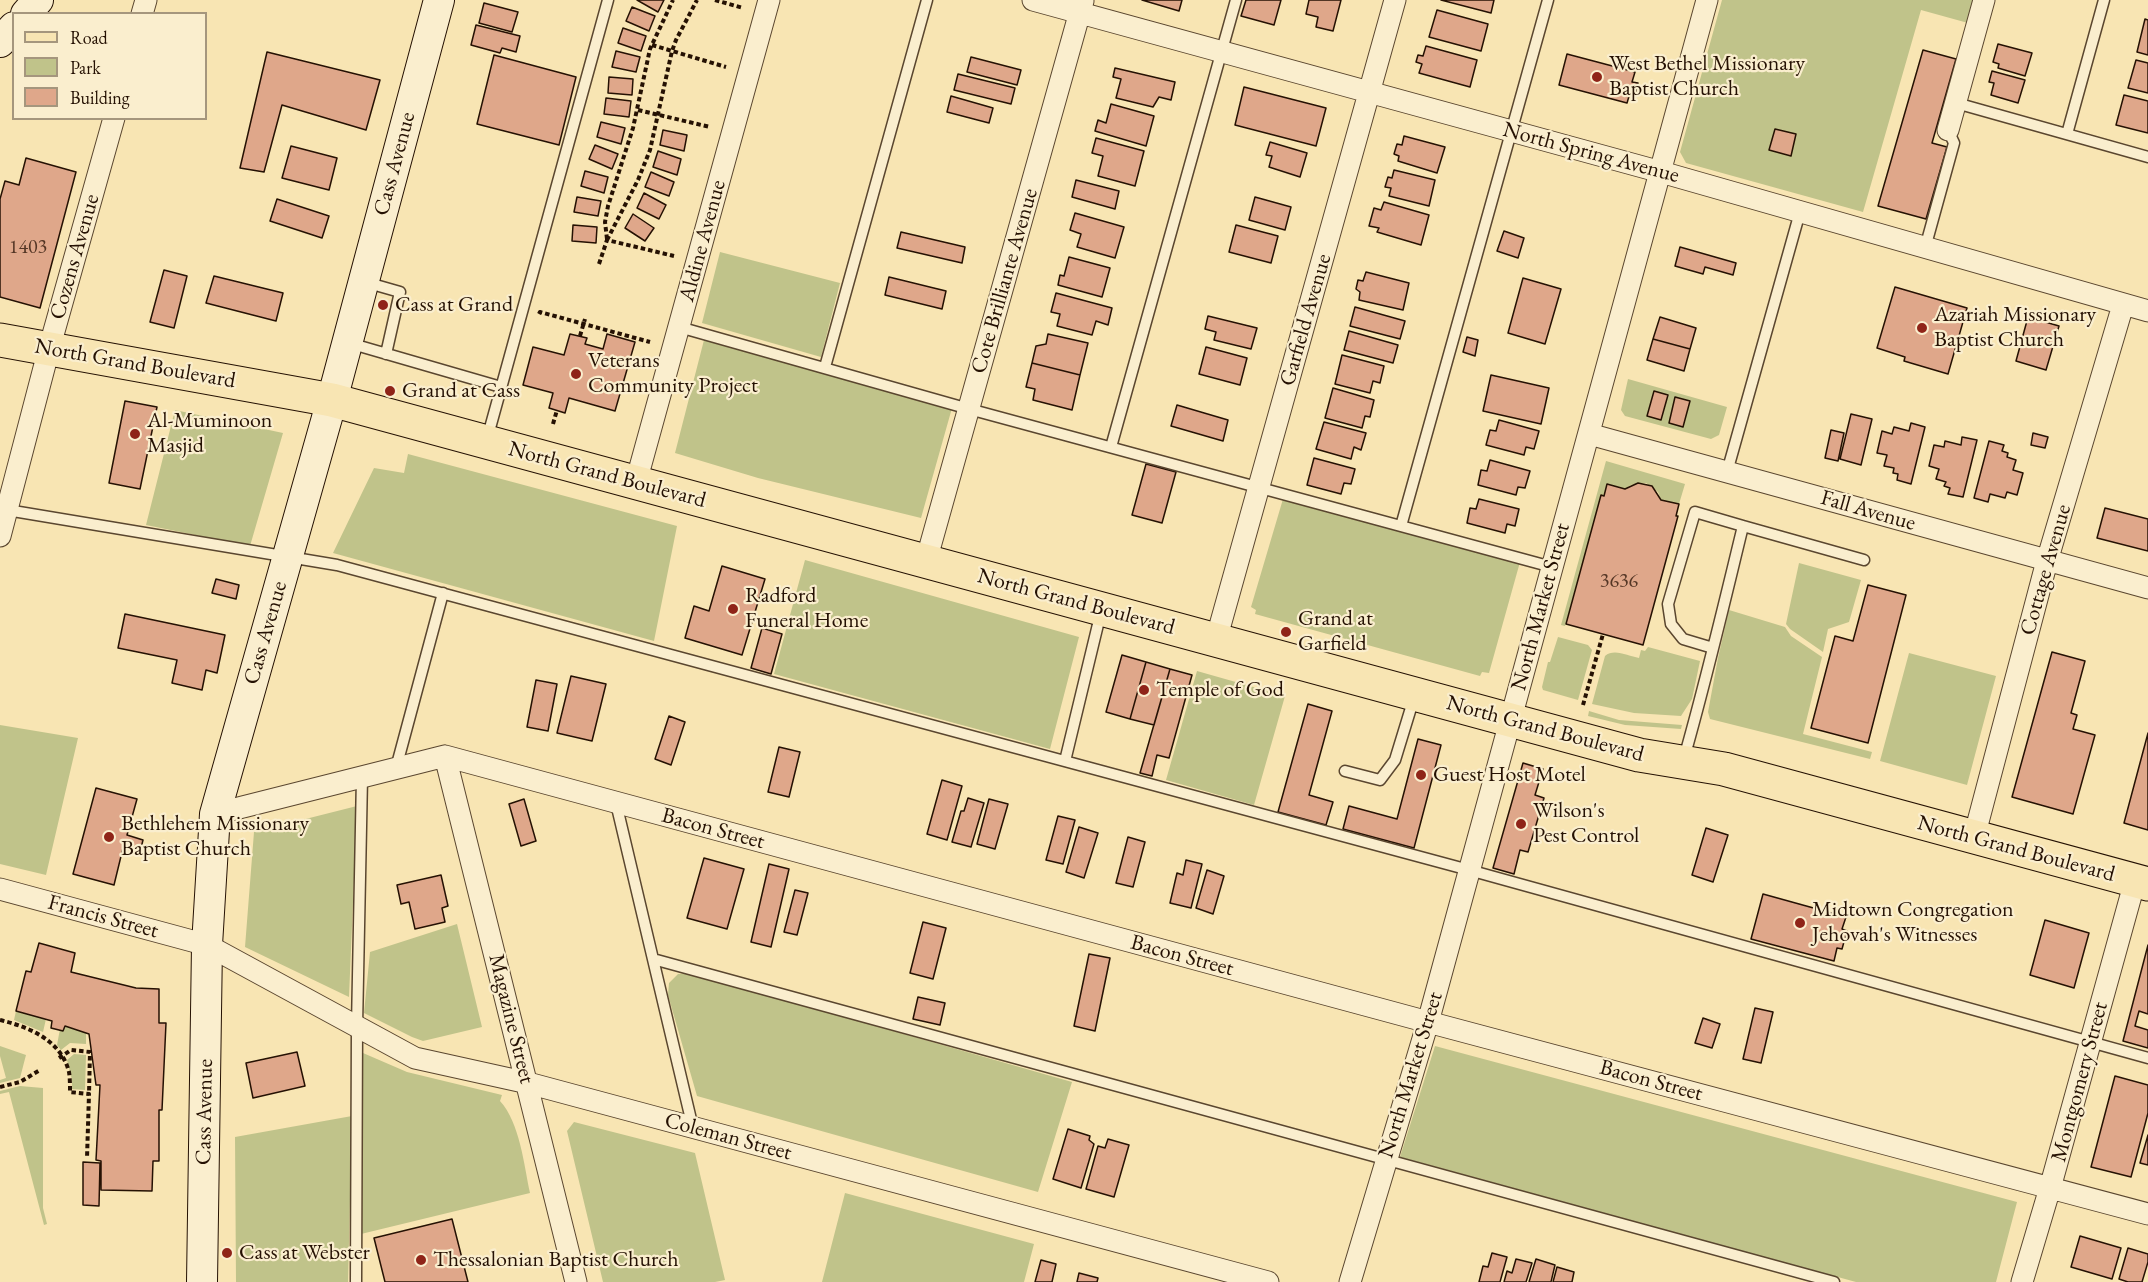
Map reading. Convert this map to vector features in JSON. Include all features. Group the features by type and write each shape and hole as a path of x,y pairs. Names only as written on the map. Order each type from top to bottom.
{"main road":[{"path":"28,12 38,0"},
{"name":"Cass Avenue","path":"202,1282 207,945 215,814 332,400 439,0"},
{"path":"0,42 12,29"},
{"name":"North Grand Boulevard","path":"0,340 332,400 1639,755 1724,769 2142,883"}],"street":[{"name":"Aldine Avenue","path":"636,482 770,0"},
{"name":"North Spring Avenue","path":"1033,0 1082,6 1222,52 1661,172 2148,311"},
{"name":"Garfield Avenue","path":"1216,640 1395,0"},
{"name":"North Market Street","path":"1350,1282 1385,1159 1428,1022 1707,0"},
{"path":"1948,130 1984,0"},
{"name":"Cote Brilliante Avenue","path":"926,561 1082,6"},
{"name":"Cozens Avenue","path":"0,536 113,120"},
{"name":"Cottage Avenue","path":"1974,837 2047,561 2123,305"},
{"name":"Fall Avenue","path":"1589,434 2148,588"},
{"name":"Bacon Street","path":"215,814 445,756 2148,1214"},
{"name":"Magazine Street","path":"445,756 576,1282"},
{"name":"Montgomery Street","path":"2022,1282 2090,1043 2142,883"},
{"name":"Francis Street","path":"0,889 207,945"},
{"name":"Coleman Street","path":"207,945 415,1058 528,1083 1268,1282"}],"lane":[{"path":"487,442 608,0"},
{"path":"825,367 927,0"},
{"path":"1111,447 1236,0"},
{"path":"1401,526 1548,0"},
{"path":"2067,134 2104,0"},
{"path":"1956,103 2148,156"},
{"path":"1926,248 1954,143 1948,130"},
{"path":"1728,472 1800,212"},
{"path":"363,282 400,292 386,354"},
{"path":"679,327 969,409 1552,567"},
{"path":"347,342 501,387"},
{"path":"7,510 287,558 327,562 1469,870 2148,1058"},
{"path":"1713,648 1683,639 1671,624 1668,604 1695,512 1864,560"},
{"path":"1682,762 1743,526"},
{"path":"396,768 443,593"},
{"path":"1065,761 1102,609"},
{"path":"1345,771 1380,780 1395,760 1415,695"},
{"path":"356,1282 357,1026 362,777"},
{"path":"616,802 693,1128"},
{"path":"653,959 1834,1282"}],"path":[{"path":"607,240 605,222 608,206 625,158 652,45 673,0"},
{"path":"599,264 607,240 638,180 650,150 672,51 697,0"},
{"path":"715,0 743,8"},
{"path":"652,45 726,68"},
{"path":"638,110 710,127"},
{"path":"607,240 674,256"},
{"path":"537,322 540,312 584,321 650,342"},
{"path":"580,336 584,321"},
{"path":"553,424 556,410"},
{"path":"1583,705 1603,634"},
{"path":"0,1020 40,1034 60,1057 69,1072 70,1092 89,1094"},
{"path":"60,1057 71,1050 90,1052 87,1158"},
{"path":"0,1087 20,1082 39,1070"}],"green space":[{"path":"1722,0 1974,0 1968,23 1921,10 1863,212 1686,163 1680,152"},
{"path":"720,252 840,283 821,357 702,323"},
{"path":"704,340 952,408 921,518 758,478 675,453"},
{"path":"1628,379 1727,407 1719,435 1711,439 1625,416 1621,410"},
{"path":"175,410 283,433 250,546 146,525"},
{"path":"408,454 677,526 654,641 333,553 374,468 404,473"},
{"path":"1606,461 1685,484 1679,504 1661,500 1658,492 1646,483 1631,485 1625,489 1607,485 1604,496 1601,496 1565,626 1561,625"},
{"path":"1283,499 1520,562 1489,673 1482,672 1480,676 1255,614 1256,610 1251,607"},
{"path":"805,560 1079,637 1050,749 774,674"},
{"path":"1799,563 1861,580 1849,622 1828,629 1823,652 1786,624"},
{"path":"1729,610 1785,627 1791,636 1822,657 1803,734 1872,752 1870,759 1710,719 1708,712"},
{"path":"1558,637 1588,645 1592,650 1578,700 1543,690 1542,687 1548,662 1550,662"},
{"path":"1648,647 1700,661 1692,699 1681,716 1634,713 1592,704 1605,656 1617,653 1639,658 1641,650 1645,651"},
{"path":"1909,653 1996,676 1967,785 1880,761"},
{"path":"1197,671 1285,696 1254,805 1166,780"},
{"path":"1589,711 1619,720 1682,725 1681,729 1625,725 1588,716"},
{"path":"0,725 78,738 46,875 0,864"},
{"path":"357,806 349,997 245,947 254,832"},
{"path":"457,924 482,1027 423,1041 364,1013 370,952"},
{"path":"690,973 1072,1082 1038,1192 697,1096 668,995 669,983 678,974"},
{"path":"16,1011 46,1019 43,1032 14,1020"},
{"path":"65,1026 86,1033 86,1044 70,1043 61,1050 57,1045 60,1029 63,1030"},
{"path":"0,1046 26,1055 20,1078 0,1083 0,1080 6,1078 0,1056"},
{"path":"1435,1046 2017,1202 1996,1282 1856,1282 1400,1157"},
{"path":"363,1053 407,1072 502,1095 500,1101 507,1110 517,1132 530,1193 361,1234"},
{"path":"74,1054 86,1055 85,1090 72,1089 67,1060"},
{"path":"20,1086 43,1088 43,1208 47,1224 44,1225 9,1092 0,1094 0,1091"},
{"path":"352,1116 348,1282 236,1282 235,1137"},
{"path":"574,1122 695,1153 725,1280 715,1282 603,1282 567,1131"},
{"path":"845,1193 1034,1244 1024,1282 822,1282"}],"building":[{"path":"637,0 664,0 658,12"},
{"path":"1142,0 1182,0 1179,11"},
{"path":"1246,0 1281,0 1274,25 1241,16"},
{"path":"1309,0 1341,0 1333,31 1316,27 1318,17 1306,14"},
{"path":"1441,0 1494,0 1491,13"},
{"path":"484,3 518,12 512,32 479,23"},
{"path":"632,7 655,16 649,31 626,21"},
{"path":"1437,10 1488,24 1481,51 1429,37"},
{"path":"2145,19 2148,20 2148,55 2137,52"},
{"path":"476,25 520,36 516,52 502,48 500,53 471,45"},
{"path":"623,28 646,36 641,51 618,43"},
{"path":"1998,44 2032,53 2025,76 1998,68 1999,64 1993,62"},
{"path":"1426,46 1477,60 1470,87 1419,73 1422,64 1416,62 1418,55 1423,56"},
{"path":"1923,50 1956,59 1932,143 1947,147 1926,219 1878,206"},
{"path":"616,51 640,57 636,72 612,67"},
{"path":"267,52 380,80 366,130 282,105 264,172 240,168"},
{"name":"West Bethel Missionary Baptist Church","path":"1567,54 1635,72 1632,82 1638,83 1635,95 1630,93 1627,103 1559,85"},
{"path":"494,55 576,77 559,145 477,124"},
{"path":"971,57 1021,70 1017,85 967,72"},
{"path":"2136,60 2148,63 2148,93 2128,88"},
{"path":"1115,68 1175,82 1171,100 1159,97 1153,107 1116,98 1121,79 1113,77"},
{"path":"1992,71 2025,80 2018,103 1991,95 1994,83 1989,82"},
{"path":"958,74 1015,88 1011,104 954,90"},
{"path":"609,77 633,79 632,95 608,93"},
{"path":"1244,87 1326,108 1316,146 1235,125"},
{"path":"2124,95 2148,101 2148,133 2116,125"},
{"path":"951,96 993,108 989,123 947,112"},
{"path":"606,98 631,101 629,117 604,114"},
{"path":"1111,104 1154,116 1146,146 1095,131 1098,120 1106,123"},
{"path":"601,122 625,128 621,144 597,137"},
{"path":"1775,129 1796,134 1791,156 1769,150"},
{"path":"663,130 687,135 684,151 660,145"},
{"path":"1404,136 1445,147 1437,173 1398,161 1399,156 1394,154 1397,144 1402,145"},
{"path":"1096,138 1144,151 1135,186 1098,176 1103,156 1092,153"},
{"path":"1270,142 1307,153 1300,177 1269,167 1272,156 1266,155"},
{"path":"595,145 618,154 612,169 589,159"},
{"path":"291,146 337,158 329,190 282,178"},
{"path":"658,151 681,159 677,175 653,167"},
{"path":"26,158 76,172 40,308 0,297 0,199 5,181 19,185"},
{"path":"1394,170 1435,180 1429,206 1389,196 1391,188 1385,187 1388,177 1392,178"},
{"path":"585,171 608,177 604,193 581,186"},
{"path":"651,172 674,182 669,196 645,187"},
{"path":"1076,180 1119,191 1115,209 1072,197"},
{"path":"644,193 666,205 659,219 637,208"},
{"path":"577,197 601,201 598,216 574,212"},
{"path":"1255,197 1291,207 1285,230 1249,220"},
{"path":"277,199 329,216 322,238 270,221"},
{"path":"1384,202 1429,215 1421,245 1377,232 1379,228 1369,226 1374,208 1381,210"},
{"path":"1075,213 1124,227 1115,258 1077,247 1081,234 1070,230"},
{"path":"633,214 654,228 645,241 625,228"},
{"path":"573,225 597,227 596,243 572,241"},
{"path":"1236,225 1278,236 1271,263 1229,252"},
{"path":"1504,231 1524,238 1518,258 1497,251"},
{"path":"901,232 965,247 962,263 897,248"},
{"path":"1680,247 1736,263 1733,275 1705,267 1703,274 1675,266"},
{"path":"1069,257 1110,268 1102,297 1058,285 1060,275 1064,276"},
{"path":"164,270 187,276 174,328 150,322"},
{"path":"1366,272 1409,283 1403,310 1359,300 1360,292 1356,289 1358,280 1363,281"},
{"path":"214,276 283,293 276,321 206,303"},
{"path":"889,277 946,291 942,309 885,295"},
{"path":"1523,278 1561,289 1545,344 1508,333"},
{"name":"Azariah Missionary Baptist Church","path":"1895,287 1967,308 1948,374 1904,361 1905,357 1877,348"},
{"path":"1056,293 1112,308 1108,325 1096,321 1092,335 1057,326 1060,314 1051,312"},
{"path":"1355,307 1405,321 1400,339 1350,326"},
{"path":"1208,316 1257,328 1251,349 1214,340 1216,332 1205,329"},
{"path":"1660,317 1696,328 1690,349 1653,339"},
{"path":"2028,317 2059,326 2046,370 2016,361"},
{"path":"1349,331 1398,345 1393,363 1344,350"},
{"name":"Veterans Community Project","path":"570,334 587,338 585,344 603,349 607,334 635,342 615,411 569,398 565,413 549,408 553,393 523,385 533,347 564,355"},
{"path":"1048,334 1088,343 1080,375 1032,363 1036,346 1046,344"},
{"path":"1467,337 1478,340 1475,356 1463,352"},
{"path":"1653,339 1690,349 1684,371 1647,360"},
{"path":"1206,347 1247,358 1240,385 1199,374"},
{"path":"1342,355 1384,366 1380,383 1373,381 1370,393 1335,384"},
{"path":"1032,363 1080,375 1072,410 1033,400 1035,389 1026,387"},
{"path":"1491,375 1549,388 1541,424 1483,411"},
{"path":"1333,388 1374,400 1370,417 1365,416 1362,428 1325,418"},
{"path":"1654,391 1668,395 1661,420 1647,416"},
{"path":"1675,397 1690,401 1683,427 1669,423"},
{"name":"Al-Muminoon Masjid","path":"125,401 157,407 140,489 109,483"},
{"path":"1177,405 1228,420 1223,441 1171,426"},
{"path":"1851,414 1872,419 1861,465 1840,459"},
{"path":"1499,420 1539,431 1534,449 1526,447 1524,455 1486,445 1490,430 1496,431"},
{"path":"1324,422 1366,433 1361,450 1354,447 1351,459 1316,449"},
{"path":"1911,423 1925,427 1911,484 1897,480 1898,474 1893,473 1894,468 1884,466 1887,455 1877,453 1882,431 1892,434 1894,427 1909,431"},
{"path":"1831,430 1844,433 1838,461 1825,458"},
{"path":"2033,433 2048,437 2045,448 2031,445"},
{"path":"1962,437 1977,440 1963,497 1948,494 1950,488 1944,486 1946,482 1936,479 1939,469 1929,466 1934,445 1944,447 1945,441 1961,445"},
{"path":"1989,441 2004,445 2002,451 2008,453 2007,457 2016,460 2013,470 2023,473 2017,495 2007,492 2005,498 1990,494 1988,502 1974,498"},
{"path":"1314,458 1355,469 1351,484 1344,483 1341,494 1307,485"},
{"path":"1490,460 1530,471 1525,488 1518,487 1516,495 1478,485 1481,470 1487,471"},
{"path":"1146,464 1176,472 1162,523 1132,515"},
{"path":"1638,483 1652,486 1661,500 1679,504 1676,516 1678,516 1643,645 1566,624 1601,495 1604,496 1607,484 1625,489"},
{"path":"1479,499 1519,509 1515,526 1507,524 1505,533 1467,523 1470,508 1476,509"},
{"path":"2105,508 2148,519 2148,551 2097,538"},
{"name":"Radford Funeral Home","path":"722,566 765,579 742,655 685,638 694,606 709,611"},
{"path":"216,579 239,585 236,599 212,593"},
{"path":"1868,585 1906,595 1868,743 1811,728 1835,636 1853,641"},
{"path":"125,614 225,635 217,673 206,670 202,690 172,683 177,660 118,648"},
{"path":"762,628 782,634 771,674 751,668"},
{"path":"2052,652 2085,661 2071,713 2077,715 2073,729 2095,735 2073,814 2012,797"},
{"path":"1122,655 1146,662 1130,719 1106,712"},
{"path":"1146,662 1170,669 1154,725 1130,719"},
{"path":"1170,669 1192,675 1169,758 1157,755 1152,776 1140,773"},
{"path":"571,676 606,684 592,741 557,733"},
{"path":"536,680 557,684 548,731 527,727"},
{"path":"1308,704 1332,711 1309,795 1333,802 1326,825 1278,812"},
{"path":"669,716 685,722 671,765 655,759"},
{"path":"2148,733 2148,830 2124,823"},
{"name":"Guest Host Motel","path":"1418,739 1441,745 1414,848 1343,829 1349,806 1397,819"},
{"path":"779,747 800,752 789,797 768,792"},
{"name":"Wilson's Pest Control","path":"1523,763 1543,769 1535,795 1544,798 1528,852 1520,850 1514,874 1493,868"},
{"path":"942,780 962,786 947,840 927,834"},
{"name":"Bethlehem Missionary Baptist Church","path":"96,788 137,799 127,835 143,840 140,852 123,848 114,885 73,874"},
{"path":"968,798 984,803 971,847 952,842 961,811 964,811"},
{"path":"524,799 536,841 521,846 509,804"},
{"path":"989,799 1008,804 995,849 977,844"},
{"path":"1058,816 1075,820 1063,864 1046,860"},
{"path":"1079,827 1098,833 1084,878 1066,872"},
{"path":"1706,828 1728,835 1713,882 1692,875"},
{"path":"1128,837 1145,842 1133,887 1116,883"},
{"path":"704,858 744,869 727,929 687,918"},
{"path":"1186,860 1202,864 1191,908 1170,903 1177,873 1183,875"},
{"path":"769,864 789,869 771,947 751,942"},
{"path":"1207,870 1224,876 1213,914 1196,908"},
{"path":"441,875 448,906 442,908 445,922 415,929 409,902 401,904 397,885"},
{"path":"795,890 808,893 797,935 784,932"},
{"name":"Midtown Congregation Jehovah's Witnesses","path":"1763,894 1846,917 1842,929 1847,931 1842,949 1837,948 1834,961 1751,939"},
{"path":"2045,920 2089,933 2074,988 2030,975"},
{"path":"923,922 946,928 933,979 910,973"},
{"path":"39,943 75,953 71,972 136,988 159,989 159,1023 166,1023 162,1110 159,1110 159,1161 153,1161 152,1191 101,1190 101,1161 96,1160 100,1085 96,1085 89,1034 65,1026 63,1031 51,1028 52,1021 16,1011 26,971 31,972"},
{"path":"2148,945 2148,1014 2139,1011 2135,1026 2148,1030 2148,1048 2123,1041"},
{"path":"1089,954 1110,958 1095,1031 1074,1026"},
{"path":"918,997 945,1003 940,1025 913,1019"},
{"path":"1755,1008 1773,1012 1761,1063 1743,1059"},
{"path":"1703,1018 1720,1024 1712,1048 1695,1043"},
{"path":"297,1052 305,1086 253,1098 246,1063"},
{"path":"2115,1076 2148,1085 2148,1113 2131,1177 2091,1167"},
{"path":"1068,1129 1090,1136 1089,1140 1094,1144 1081,1188 1053,1179"},
{"path":"2148,1135 2148,1165 2140,1163"},
{"path":"1108,1139 1129,1145 1114,1197 1086,1189 1098,1146 1105,1148"},
{"path":"83,1162 100,1163 99,1206 83,1205"},
{"name":"Thessalonian Baptist Church","path":"452,1219 468,1282 385,1282 374,1238"},
{"path":"2080,1236 2121,1248 2112,1279 2071,1267"},
{"path":"2128,1248 2148,1254 2142,1282 2128,1282 2119,1279"},
{"path":"1492,1253 1507,1257 1500,1282 1479,1282 1483,1266 1488,1267"},
{"path":"1516,1259 1532,1263 1526,1282 1504,1282 1507,1271 1512,1273"},
{"path":"1536,1259 1555,1265 1551,1282 1529,1282"},
{"path":"1041,1260 1056,1264 1052,1282 1035,1282"},
{"path":"1557,1267 1574,1272 1572,1282 1553,1282"},
{"path":"1079,1273 1098,1278 1097,1282 1077,1282"}],"place":[{"name":"West Bethel Missionary Baptist Church","path":"1597,77"},
{"name":"Cass at Grand","path":"383,305"},
{"name":"Azariah Missionary Baptist Church","path":"1922,328"},
{"name":"Veterans Community Project","path":"576,374"},
{"name":"Grand at Cass","path":"390,391"},
{"name":"Al-Muminoon Masjid","path":"135,434"},
{"name":"Radford Funeral Home","path":"733,609"},
{"name":"Grand at Garfield","path":"1286,632"},
{"name":"Temple of God","path":"1144,690"},
{"name":"Guest Host Motel","path":"1421,775"},
{"name":"Wilson's Pest Control","path":"1521,824"},
{"name":"Bethlehem Missionary Baptist Church","path":"109,837"},
{"name":"Midtown Congregation Jehovah's Witnesses","path":"1800,923"},
{"name":"Cass at Webster","path":"227,1253"},
{"name":"Thessalonian Baptist Church","path":"421,1260"}]}
